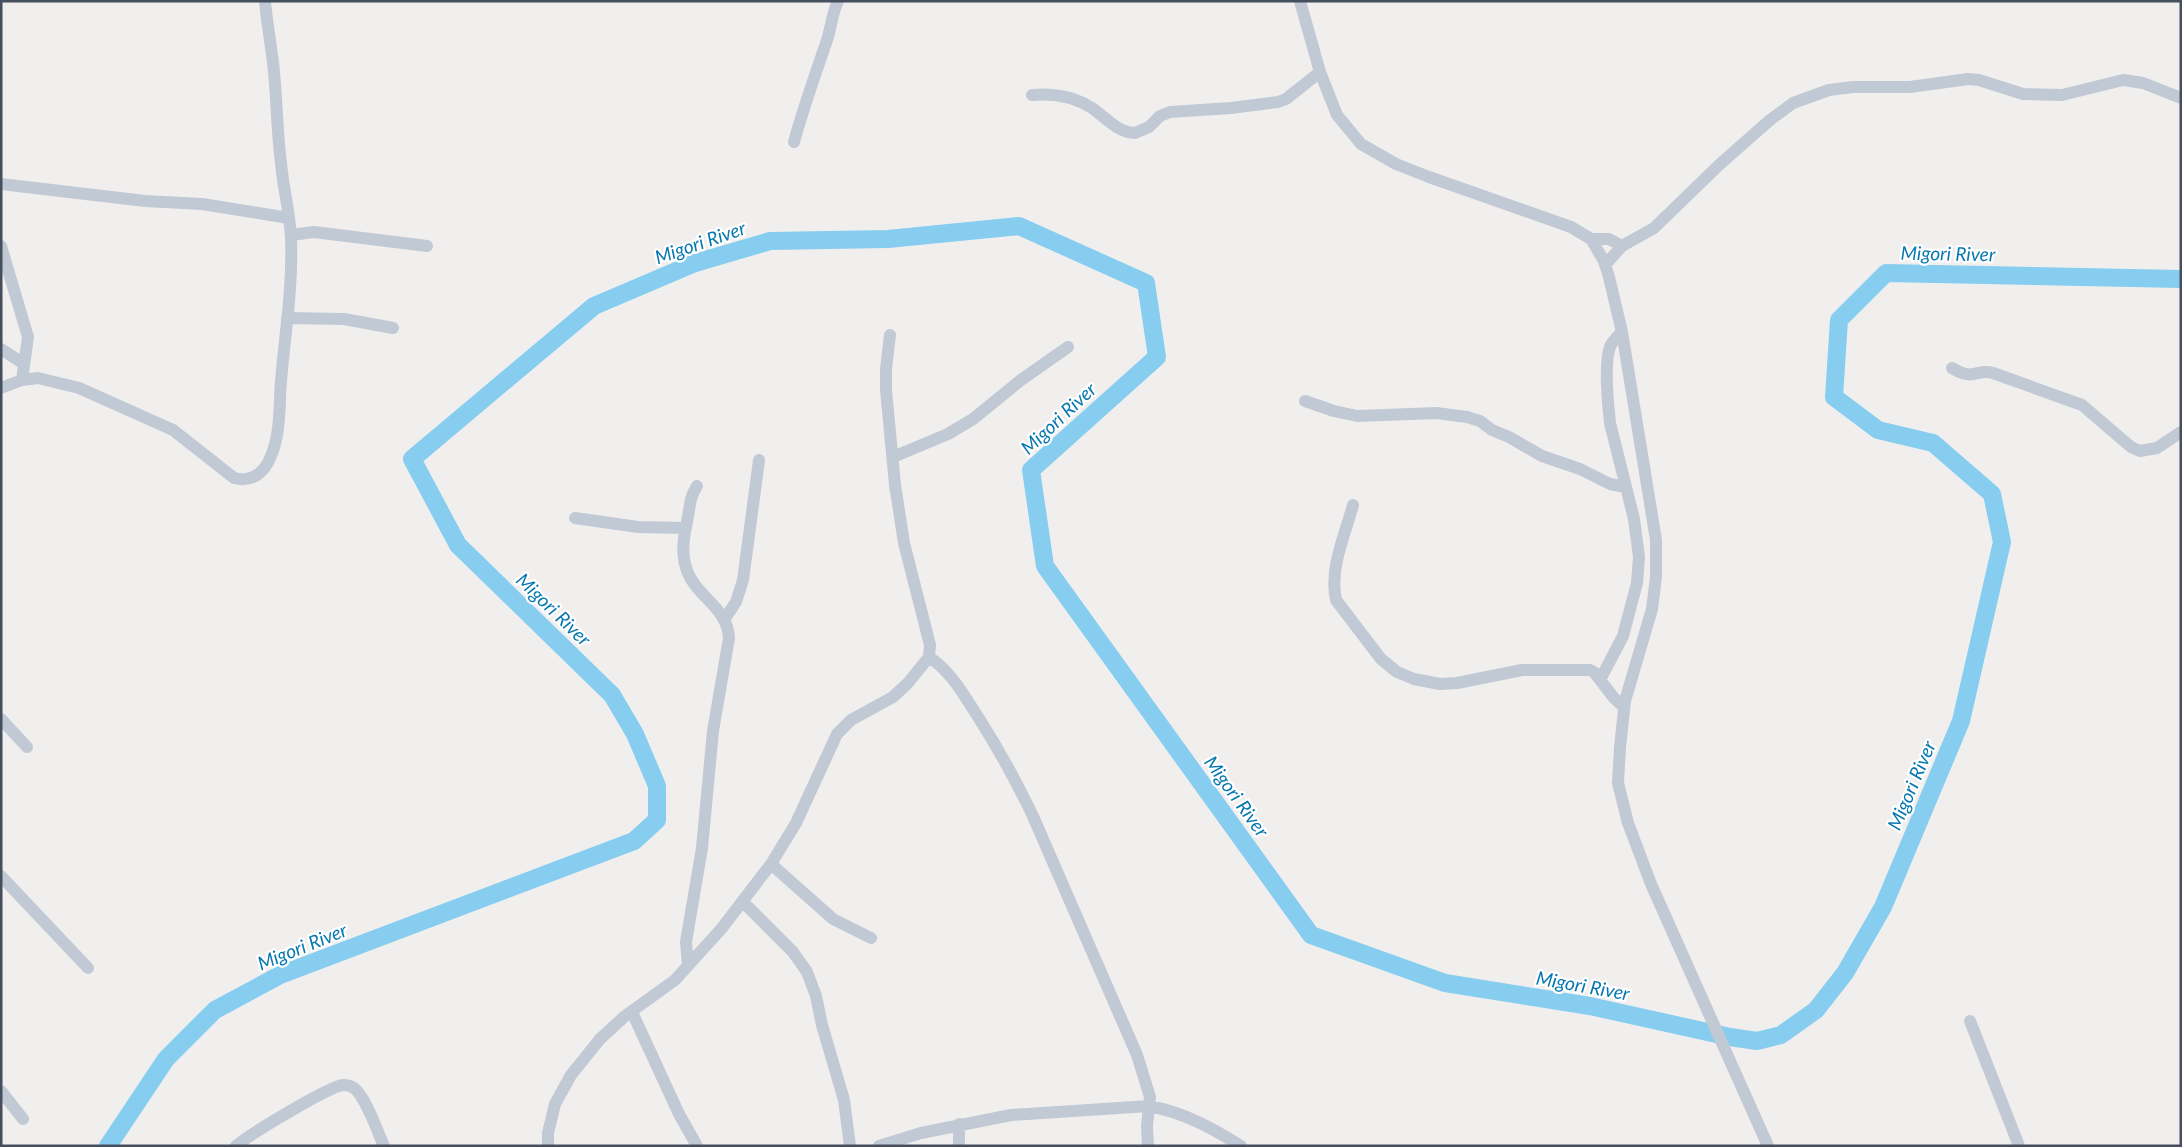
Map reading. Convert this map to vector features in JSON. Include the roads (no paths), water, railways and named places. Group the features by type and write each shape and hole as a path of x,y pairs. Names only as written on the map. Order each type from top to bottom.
{"street":[{"path":"1,388 22,380 38,378 66,384 160,423 184,437 212,462 234,478 246,480 261,472 272,455 279,425 291,281 291,236 278,144 274,70 265,1"},
{"path":"794,142 813,76 826,45 832,16 838,1"},
{"path":"1300,1 1320,72 1337,115 1361,144 1374,153 1430,177 1556,221 1591,239 1609,240 1622,246"},
{"path":"1032,95 1057,95 1071,98 1091,108 1119,128 1135,133 1148,127 1160,116 1170,112 1231,108 1278,102 1286,99 1320,72"},
{"path":"1606,266 1622,246 1654,228 1719,165 1778,114 1793,103 1828,90 1853,87 1910,87 1968,78 2023,94 2062,95 2123,80 2142,82 2181,98"},
{"path":"1,184 146,201 202,204 289,218"},
{"path":"291,236 314,232 427,246"},
{"path":"1591,239 1606,266 1622,332 1656,540 1656,577 1652,609 1624,707 1618,783 1628,823 1651,884 1768,1146"},
{"path":"1,246 26,325 28,348 22,380"},
{"path":"287,318 344,319 393,328"},
{"path":"1600,680 1623,636 1637,583 1639,546 1610,423 1608,370 1610,348 1622,332"},
{"path":"548,1146 548,1133 555,1104 566,1083 600,1039 675,980 743,902 771,864 804,809 837,734 851,720 893,697 908,683 929,658 928,640 904,543 895,485 886,390 886,369 890,335"},
{"path":"893,457 948,434 973,419 1021,380 1068,347"},
{"path":"1,349 24,364"},
{"path":"1952,368 1966,375 1973,376 1989,372 1994,373 2074,401 2091,411 2131,447 2140,451 2157,448 2181,432"},
{"path":"1305,400 1334,412 1356,416 1436,414 1467,417 1509,437 1542,456 1580,469 1610,484 1625,487"},
{"path":"724,620 736,602 743,580 759,460"},
{"path":"688,965 686,942 702,848 713,731 729,638 728,627 717,607 690,578 683,552 690,498 697,486"},
{"path":"1354,505 1338,556 1334,590 1336,600 1381,659 1397,672 1414,679 1440,684 1464,682 1522,670 1590,670 1624,707"},
{"path":"575,518 638,527 686,528"},
{"path":"929,658 945,670 964,695 1014,776 1126,1028 1148,1087 1150,1097 1147,1126 1148,1146"},
{"path":"1,719 27,748"},
{"path":"771,864 833,919 871,938"},
{"path":"1,876 88,968"},
{"path":"743,902 792,952 804,967 812,982 844,1100 850,1146"},
{"path":"632,1012 679,1114 698,1146"},
{"path":"1970,1021 2020,1146"},
{"path":"236,1146 260,1129 328,1091 344,1085 354,1088 361,1097 384,1146"},
{"path":"1,1091 23,1119"},
{"path":"880,1146 960,1124 1023,1113 1149,1106 1168,1109 1192,1118 1241,1146"},
{"path":"959,1146 960,1124"}],"waterway":[{"name":"Migori River","path":"108,1146 166,1059 215,1010 280,975 634,841 657,820 657,786 635,734 612,695 458,545 412,459 594,306 695,263 770,241 888,239 1019,226 1146,283 1157,357 1031,470 1045,566 1311,935 1445,983 1590,1006 1730,1037 1757,1041 1781,1035 1816,1010 1845,973 1883,907 1961,721 2002,542 1992,494 1933,443 1878,430 1834,397 1839,320 1886,273 2181,279"}]}
